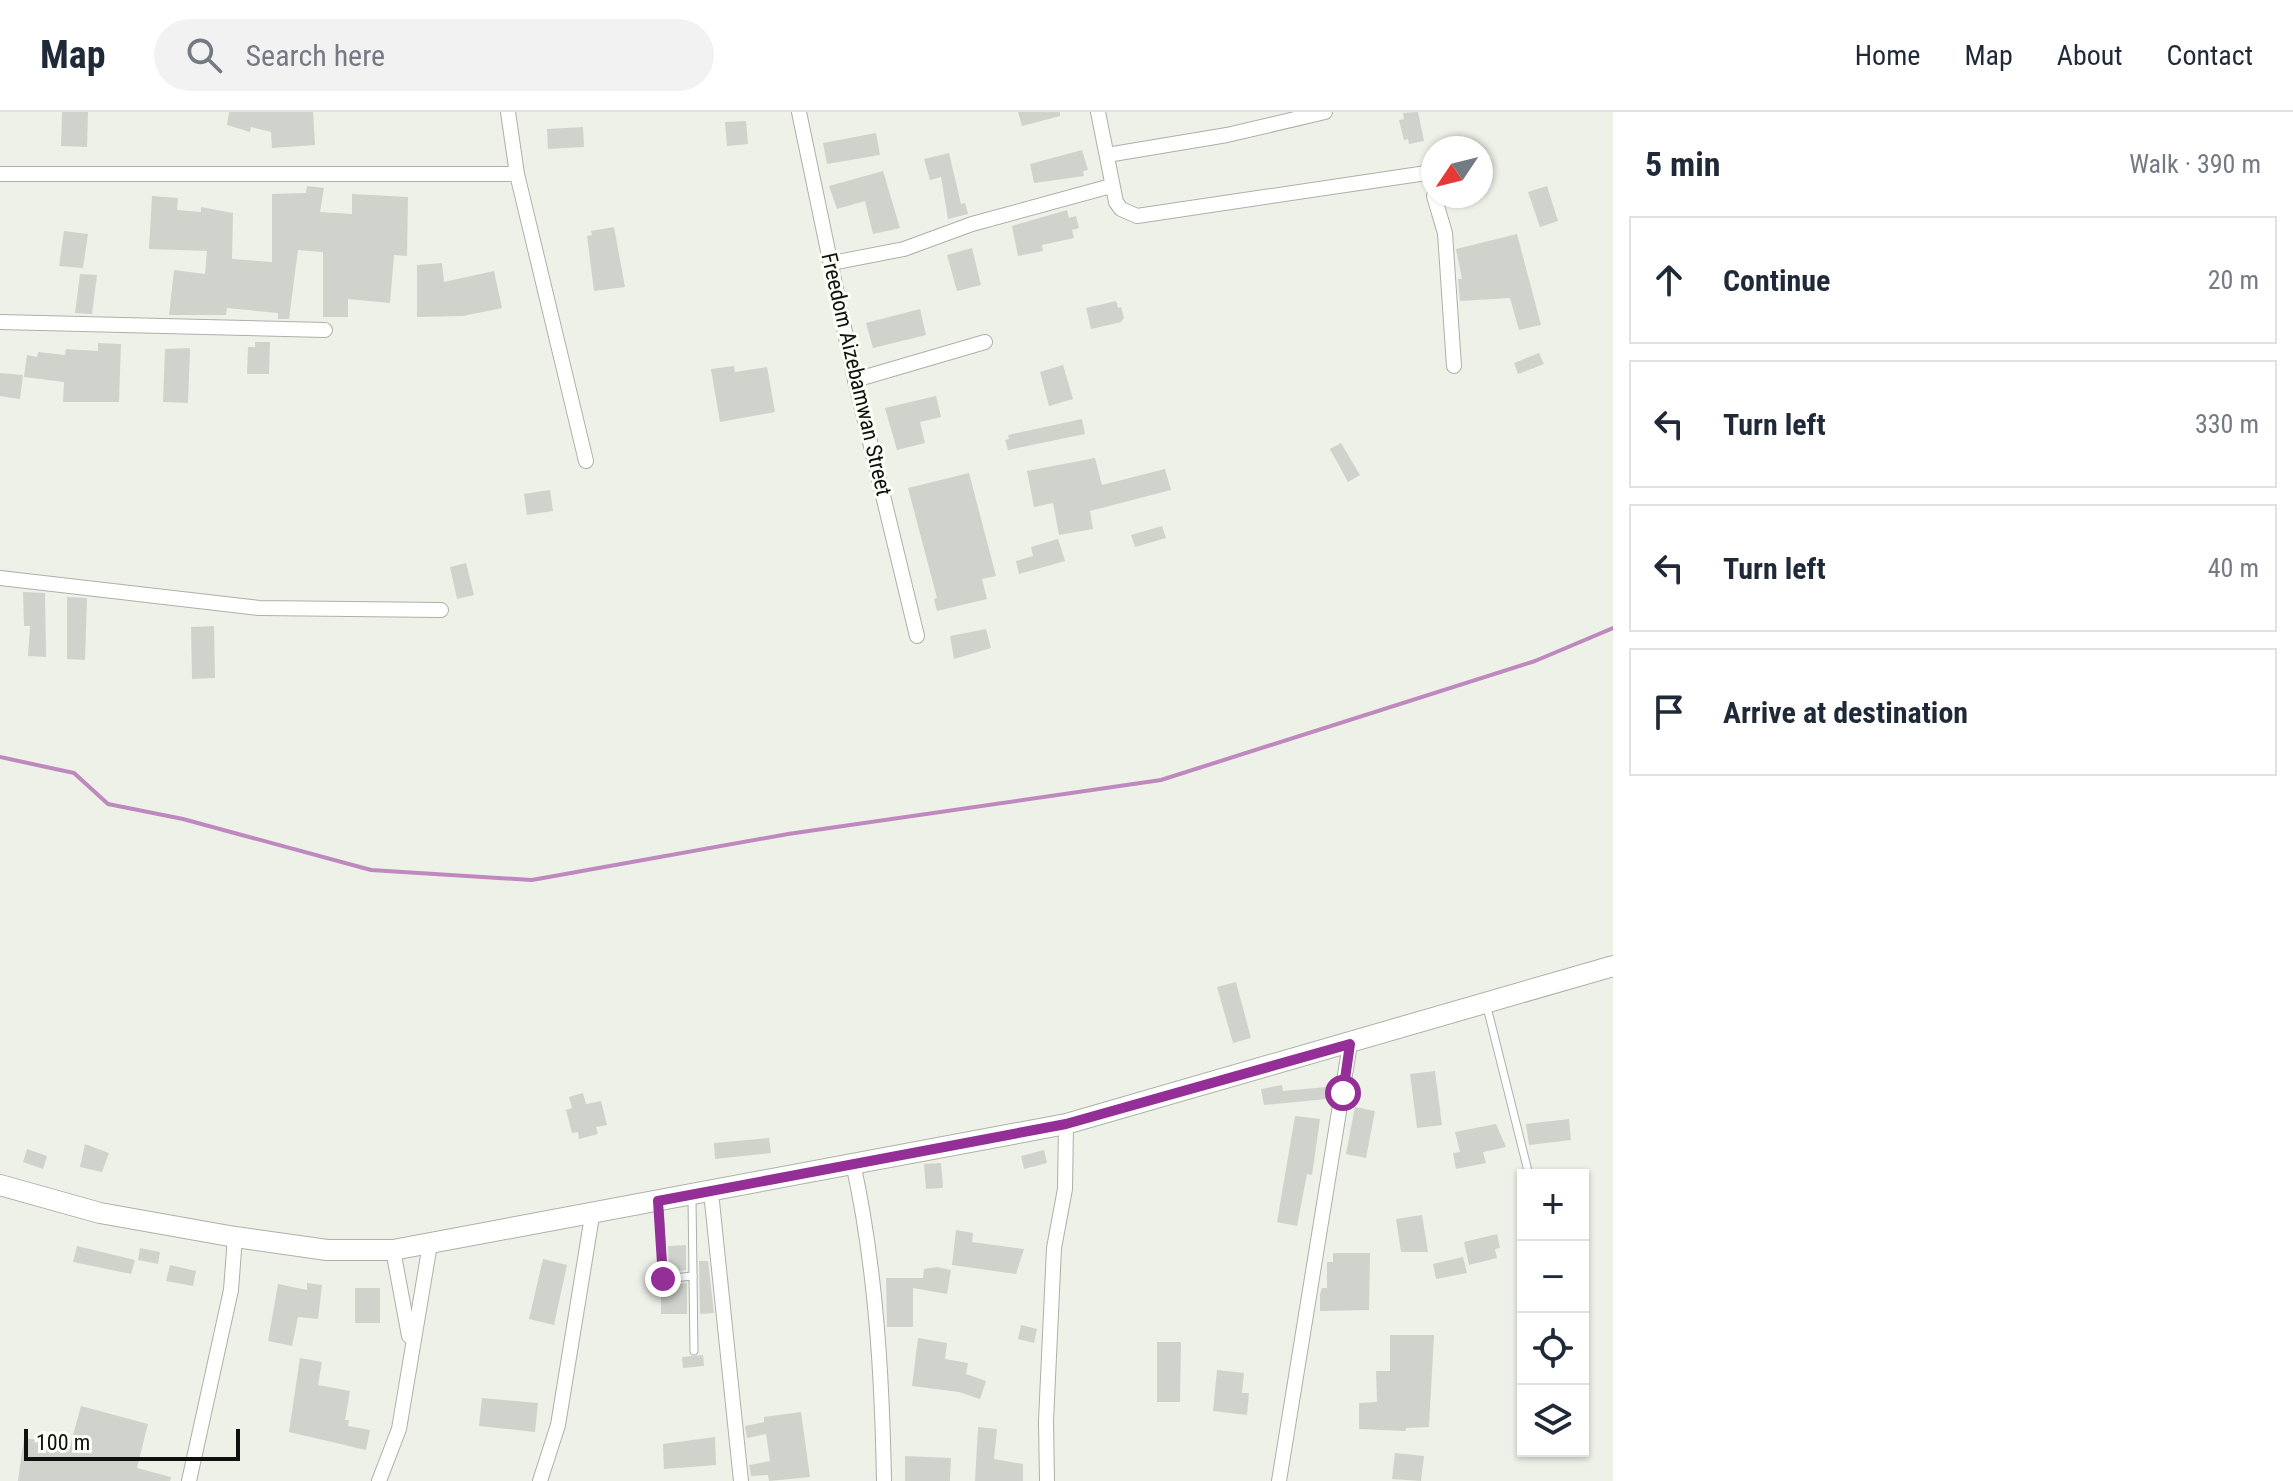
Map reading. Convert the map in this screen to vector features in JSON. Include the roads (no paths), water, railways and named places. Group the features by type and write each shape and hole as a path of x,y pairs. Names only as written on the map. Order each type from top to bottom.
{"street":[{"path":"508,112 517,174 586,461"},
{"name":"Freedom Aizebamwan Street","path":"799,112 855,380 917,636"},
{"path":"1098,112 1111,186 1121,209 1137,216 1421,173"},
{"path":"1107,155 1227,135 1325,112"},
{"path":"0,174 517,174"},
{"path":"832,263 904,249 972,224 1111,186"},
{"path":"1438,208 1445,233 1454,366"},
{"path":"0,322 325,330"},
{"path":"855,380 985,342"},
{"path":"0,578 259,608 441,610"},
{"path":"0,1185 100,1213 235,1237 327,1250 393,1250 593,1210 658,1201 1066,1124 1613,966"},
{"path":"1279,1481 1350,1044"},
{"path":"1047,1481 1046,1421 1054,1248 1065,1189 1066,1124"},
{"path":"853,1163 864,1216 882,1364 884,1481"},
{"path":"701,1193 741,1481"},
{"path":"540,1481 558,1425 593,1210"},
{"path":"189,1481 231,1290 235,1237"},
{"path":"379,1481 399,1429 430,1244"},
{"path":"393,1250 411,1344"}],"lane":[{"path":"1486,1004 1527,1169"},
{"path":"694,1351 693,1276 701,1193"},
{"path":"658,1201 663,1279 693,1276"}],"waterway":[{"path":"0,757 74,773 108,804 183,819 371,870 532,880 788,834 1161,780 1535,661 1613,628"}]}
